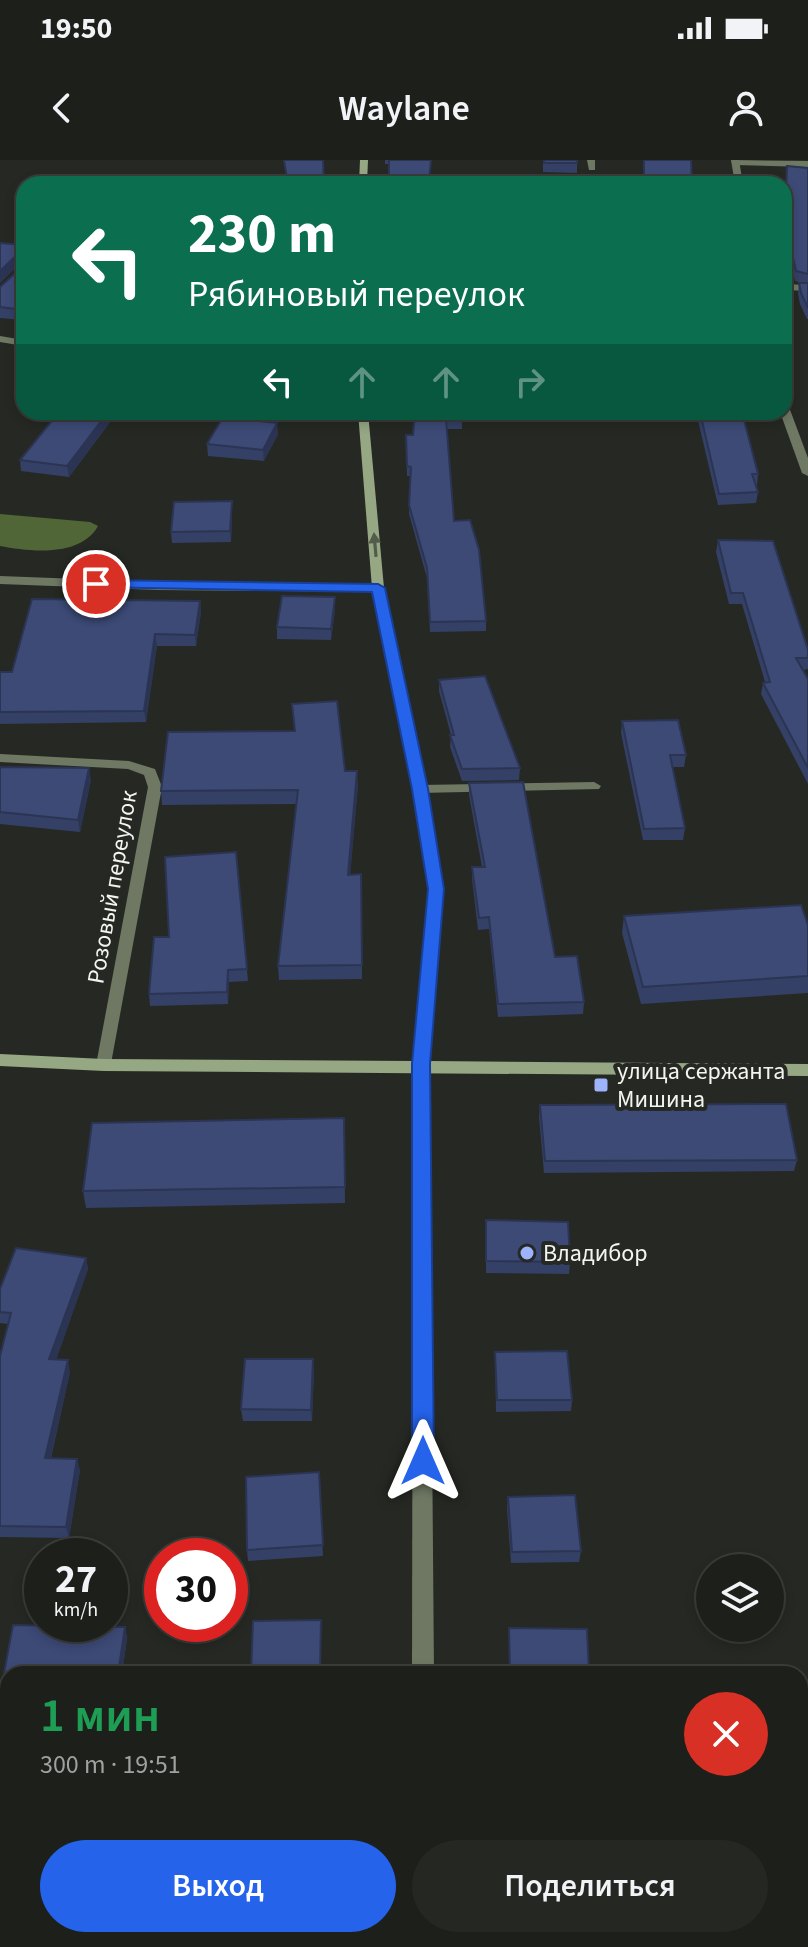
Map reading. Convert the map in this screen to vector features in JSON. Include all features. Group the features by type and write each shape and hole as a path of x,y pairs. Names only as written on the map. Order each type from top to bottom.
{"street":[{"path":"735,161 808,164"},
{"path":"364,420 378,588 420,789 436,889 421,1064 423,1666"},
{"path":"789,420 808,473"},
{"path":"0,580 159,586 378,588"},
{"name":"Розовый переулок","path":"0,758 129,765 150,772 155,787 104,1065"},
{"path":"420,789 594,786"},
{"path":"0,1060 104,1065 421,1064 808,1070"}],"shaded area":[{"path":"0,514 90,522 98,526 90,536 68,548 12,548 0,546"}],"building":[{"path":"284,160 323,160 324,176 287,176"},
{"path":"389,160 431,160 429,176 389,176"},
{"path":"544,160 577,160 577,163 544,163"},
{"path":"644,160 691,160 692,176 644,176"},
{"path":"787,166 808,168 808,274 796,271 792,253 792,176 787,176"},
{"path":"0,243 16,244 16,256 0,271"},
{"path":"16,272 16,309 0,307 0,287"},
{"path":"799,283 808,283 808,308 801,293"},
{"path":"52,420 102,420 67,466 20,460"},
{"path":"221,420 277,423 263,450 207,444"},
{"path":"414,420 446,420 454,521 470,520 479,550 486,621 430,622 427,568 409,505 411,467 407,466 406,435 413,435"},
{"path":"702,420 744,420 758,474 752,474 758,492 719,494"},
{"path":"232,501 230,531 171,532 174,502"},
{"path":"718,540 773,541 808,650 808,658 796,658 808,679 808,768 763,683 770,682 743,593 731,593"},
{"path":"282,596 335,597 331,629 277,627"},
{"path":"32,599 200,601 195,635 155,634 144,711 0,712 0,672 12,672"},
{"path":"485,676 520,768 462,769 450,735 454,735 439,680"},
{"path":"337,701 345,771 357,771 348,875 361,874 362,965 278,966 298,790 161,791 168,732 295,731 292,704"},
{"path":"678,720 686,755 670,755 685,828 644,829 622,721"},
{"path":"0,767 89,768 78,820 0,812"},
{"path":"523,782 555,957 577,956 584,1002 498,1004 489,917 479,918 472,867 485,867 469,783"},
{"path":"236,852 247,969 228,970 227,992 149,994 154,937 169,937 165,857"},
{"path":"801,905 808,925 808,976 643,987 624,916"},
{"path":"786,1104 797,1160 545,1161 540,1105"},
{"path":"344,1118 345,1187 83,1191 92,1123"},
{"name":"Владибор","path":"486,1220 568,1222 570,1262 486,1261"},
{"path":"16,1248 86,1258 49,1359 68,1360 45,1458 77,1459 66,1527 0,1526 0,1356 11,1313 0,1312 0,1289"},
{"path":"567,1351 572,1400 497,1400 495,1352"},
{"path":"245,1359 313,1359 311,1410 241,1409"},
{"path":"319,1472 323,1545 248,1550 246,1477"},
{"path":"575,1495 581,1551 512,1552 508,1497"},
{"path":"321,1620 320,1666 251,1666 253,1621"},
{"path":"13,1625 24,1625 24,1642 123,1642 119,1666 5,1666"},
{"path":"509,1628 587,1629 589,1666 510,1666"}],"place":[{"name":"улица cержанта Мишина","path":"601,1085"},
{"name":"Владибор","path":"527,1253"}],"route":[{"path":"96,584 378,588 420,789 436,889 421,1064 423,1461"}]}
